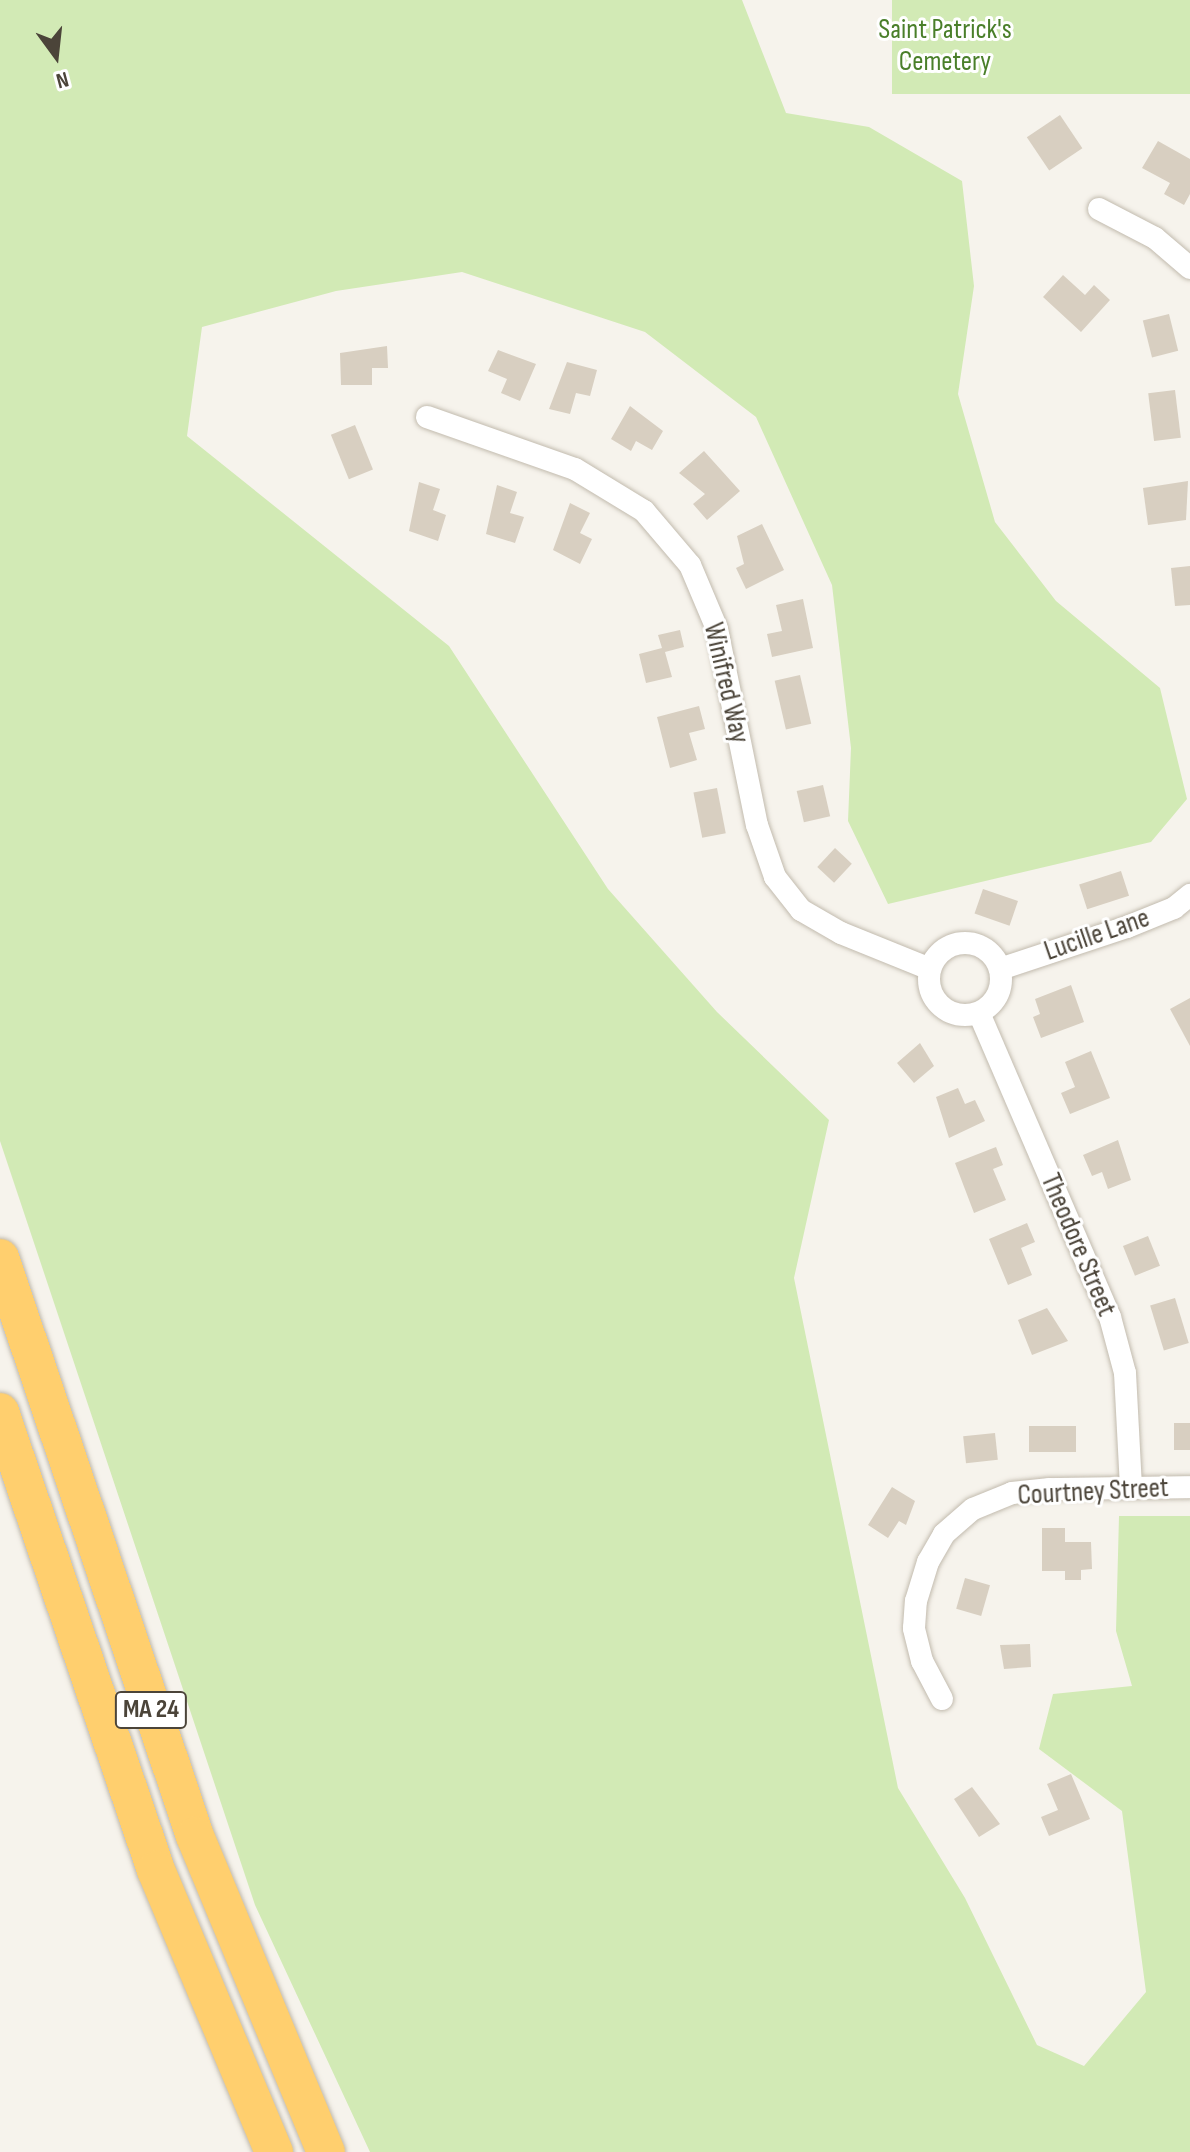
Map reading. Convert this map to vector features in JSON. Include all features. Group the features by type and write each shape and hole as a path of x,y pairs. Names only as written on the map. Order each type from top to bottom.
{"highway":[{"name":"MA 24","path":"0,1258 195,1836 326,2152"},
{"name":"MA 24","path":"0,1412 156,1870 274,2152"}],"street":[{"path":"1099,209 1155,238 1190,268"},
{"name":"Winifred Way","path":"427,417 575,469 644,511 690,565 717,629 757,825 775,877 801,910 841,933 930,969"},
{"name":"Lucille Lane","path":"1000,969 1127,927 1174,908 1190,895"},
{"path":"965,943 983,948 1000,969 997,995 979,1013 959,1015 940,1006 930,989 930,969 947,948 965,943"},
{"name":"Theodore Street","path":"979,1013 1110,1317 1125,1373 1131,1488"},
{"name":"Courtney Street","path":"942,1699 922,1661 914,1628 928,1562 944,1534 973,1509 1012,1493 1190,1487"}],"green space":[{"path":"0,0 742,0 786,113 869,127 962,181 974,286 958,394 995,522 1056,601 1160,688 1187,799 1151,842 888,904 848,821 851,748 832,585 756,417 645,332 462,272 336,291 202,327 187,436 449,646 608,889 717,1012 829,1120 794,1278 898,1788 965,1898 1037,2045 1084,2066 1146,1992 1122,1811 1039,1749 1053,1694 1132,1686 1116,1631 1119,1516 1190,1516 1190,2152 370,2152 255,1905 0,1141"},
{"name":"Saint Patrick's Cemetery","path":"892,0 1190,0 1190,94 892,94"}],"building":[{"path":"1060,115 1082,148 1049,171 1027,137"},
{"path":"1158,141 1190,159 1190,194 1184,205 1164,194 1170,183 1142,168"},
{"path":"1063,275 1085,295 1094,285 1110,300 1081,332 1043,297"},
{"path":"1169,314 1178,351 1152,357 1143,321"},
{"path":"387,346 388,368 372,368 372,385 341,385 340,353"},
{"path":"498,350 536,364 520,401 501,393 507,379 488,371"},
{"path":"567,362 597,370 590,396 576,393 570,414 549,409"},
{"path":"1175,390 1181,438 1154,441 1148,393"},
{"path":"630,406 663,431 652,450 636,441 631,451 611,439"},
{"path":"355,425 373,470 349,479 331,435"},
{"path":"704,451 740,491 707,520 693,504 705,494 679,473"},
{"path":"1188,481 1186,520 1148,525 1143,488"},
{"path":"419,482 440,489 433,510 446,515 438,541 409,531"},
{"path":"497,485 517,492 510,513 524,517 515,543 486,534"},
{"path":"570,503 590,513 580,533 592,539 580,564 553,550"},
{"path":"762,524 784,570 746,589 736,568 744,564 737,536"},
{"path":"1190,566 1190,605 1175,606 1171,568"},
{"path":"803,599 813,648 772,657 767,634 782,631 776,605"},
{"path":"680,630 684,647 665,652 672,677 646,683 639,654 662,648 658,635"},
{"path":"800,675 811,724 786,730 775,681"},
{"path":"699,706 705,729 689,733 697,760 670,768 657,717"},
{"path":"823,785 830,816 804,822 797,791"},
{"path":"717,788 726,833 702,838 693,793"},
{"path":"835,848 852,864 834,883 817,867"},
{"path":"1121,871 1129,896 1087,909 1079,885"},
{"path":"983,889 1018,901 1010,926 975,914"},
{"path":"1071,985 1084,1022 1041,1038 1033,1017 1040,1014 1035,999"},
{"path":"1190,998 1190,1046 1170,1009"},
{"path":"920,1043 934,1066 914,1083 897,1063"},
{"path":"1091,1051 1110,1098 1070,1114 1061,1093 1075,1087 1065,1062"},
{"path":"958,1088 965,1104 975,1100 985,1121 949,1138 936,1097"},
{"path":"1118,1140 1131,1180 1108,1189 1102,1172 1092,1176 1083,1155"},
{"path":"996,1147 1003,1165 993,1169 1006,1200 974,1213 955,1163"},
{"path":"1027,1223 1035,1242 1021,1248 1032,1275 1008,1285 989,1239"},
{"path":"1148,1236 1160,1266 1135,1276 1123,1246"},
{"path":"1175,1298 1189,1343 1164,1351 1150,1306"},
{"path":"1047,1308 1068,1341 1032,1355 1018,1320"},
{"path":"1174,1423 1190,1423 1190,1450 1174,1450"},
{"path":"1029,1426 1076,1426 1076,1452 1029,1452"},
{"path":"995,1433 998,1460 966,1463 963,1436"},
{"path":"892,1487 915,1501 906,1525 899,1521 888,1538 868,1525"},
{"path":"1042,1528 1065,1528 1065,1542 1091,1542 1092,1569 1081,1570 1081,1580 1065,1580 1065,1571 1042,1571"},
{"path":"965,1578 990,1585 981,1616 956,1609"},
{"path":"1030,1644 1031,1667 1004,1669 1000,1645"},
{"path":"1071,1774 1090,1819 1049,1836 1041,1817 1058,1810 1047,1784"},
{"path":"972,1787 1000,1824 979,1837 954,1799"}]}
